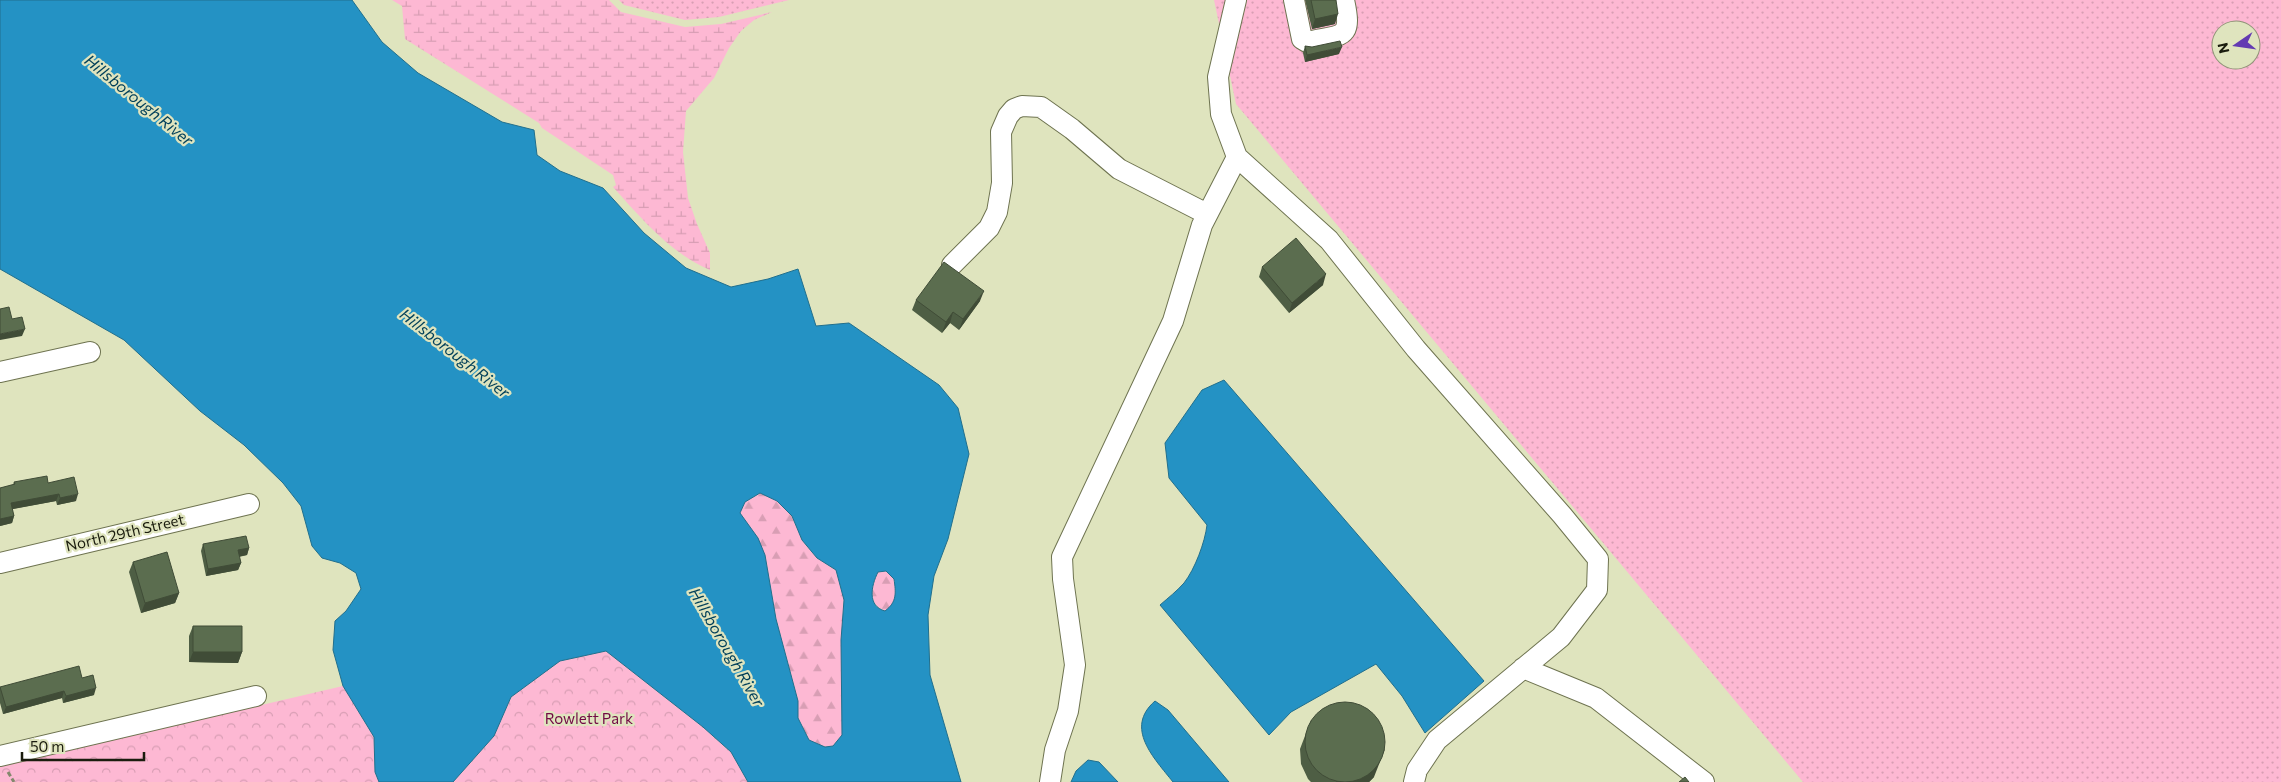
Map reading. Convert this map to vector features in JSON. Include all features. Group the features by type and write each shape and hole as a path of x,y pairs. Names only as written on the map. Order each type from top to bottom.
{"street":[{"path":"1236,0 1218,77 1221,114 1237,157 1329,240 1416,349 1556,508 1598,559 1597,590 1561,637 1437,740 1417,770 1414,782"},
{"path":"1294,0 1302,39 1307,42 1342,35 1349,22 1344,0"},
{"path":"952,265 989,228 997,212 1002,183 1001,132 1008,116 1014,109 1022,106 1041,107 1072,129 1119,169 1207,214"},
{"path":"1050,782 1056,750 1068,711 1075,665 1063,580 1062,557 1173,321 1202,225 1237,157"},
{"path":"0,372 90,352"},
{"name":"North 29th Street","path":"0,563 249,504"},
{"path":"1523,668 1596,698 1704,782"},
{"path":"0,756 256,696"}],"green space":[{"path":"392,0 609,0 621,12 685,27 721,24 772,12 754,20 741,31 729,48 714,78 686,111 683,152 688,198 710,253 710,270 682,254 657,234 613,187 616,185 613,175 542,128 539,123 405,39 402,6"},
{"path":"619,0 789,0 719,17 685,20 624,5"},
{"path":"1214,0 2281,0 2281,782 1803,782 1236,104"},
{"path":"760,493 777,500 792,516 802,540 817,558 836,570 844,600 841,640 842,735 833,746 825,747 809,740 798,718 798,701 776,619 765,555 740,513 745,502"},
{"path":"886,571 894,579 895,593 894,601 886,611 876,605 873,600 872,589 878,572"},
{"name":"Rowlett Park","path":"606,651 703,727 731,752 748,782 453,782 494,736 511,697 560,661"},
{"path":"343,686 374,737 375,772 379,782 0,782 0,766"}],"water":[{"name":"Hillsborough River","path":"0,0 352,0 382,42 418,73 502,122 534,130 537,155 560,171 603,188 644,233 686,268 731,287 768,279 798,269 816,326 849,323 939,385 958,408 969,454 948,539 934,576 928,615 930,675 961,782 748,782 731,752 703,727 606,651 560,661 511,697 494,736 453,782 379,782 375,772 374,737 343,686 333,650 335,621 346,611 361,589 356,573 340,563 322,558 312,546 301,506 283,483 244,445 200,411 124,340 0,269","holes":["760,493 777,501 792,516 802,540 817,558 836,570 844,600 841,640 842,735 833,746 825,747 809,740 798,718 798,701 776,619 765,555 758,538 740,513 745,502","886,571 894,579 895,593 894,601 885,611 875,605 872,589 878,572"]},
{"path":"1224,380 1484,681 1425,733 1402,696 1376,664 1291,712 1269,735 1160,605 1188,577 1199,555 1207,525 1169,478 1165,443 1202,390"},
{"path":"1155,701 1168,710 1229,782 1173,782 1151,753 1145,743 1142,732 1142,722 1146,711"},
{"path":"1088,760 1099,762 1118,782 1071,782 1076,771"}],"building":[{"path":"1311,0 1336,0 1338,14 1315,19"},
{"path":"1340,41 1342,47 1307,55 1305,46 1312,47"},
{"path":"1296,238 1326,274 1292,303 1262,267"},
{"path":"944,262 984,291 963,319 953,312 946,322 916,300"},
{"path":"9,307 12,319 22,317 25,329 0,334 0,309"},
{"path":"47,476 48,483 74,477 78,494 60,498 59,494 11,503 14,516 0,519 0,488 15,484 14,482"},
{"path":"246,536 249,548 238,550 241,563 208,569 203,544"},
{"path":"167,552 179,593 145,603 133,562"},
{"path":"193,626 242,626 242,652 193,652"},
{"path":"79,666 82,678 93,675 96,688 66,696 64,691 6,707 0,687"},
{"path":"1345,702 1360,705 1373,714 1382,727 1385,742 1382,757 1373,770 1360,779 1345,782 1330,779 1317,770 1308,757 1305,742 1308,727 1317,714 1330,705"},
{"path":"1685,777 1689,782 1679,782"}]}
